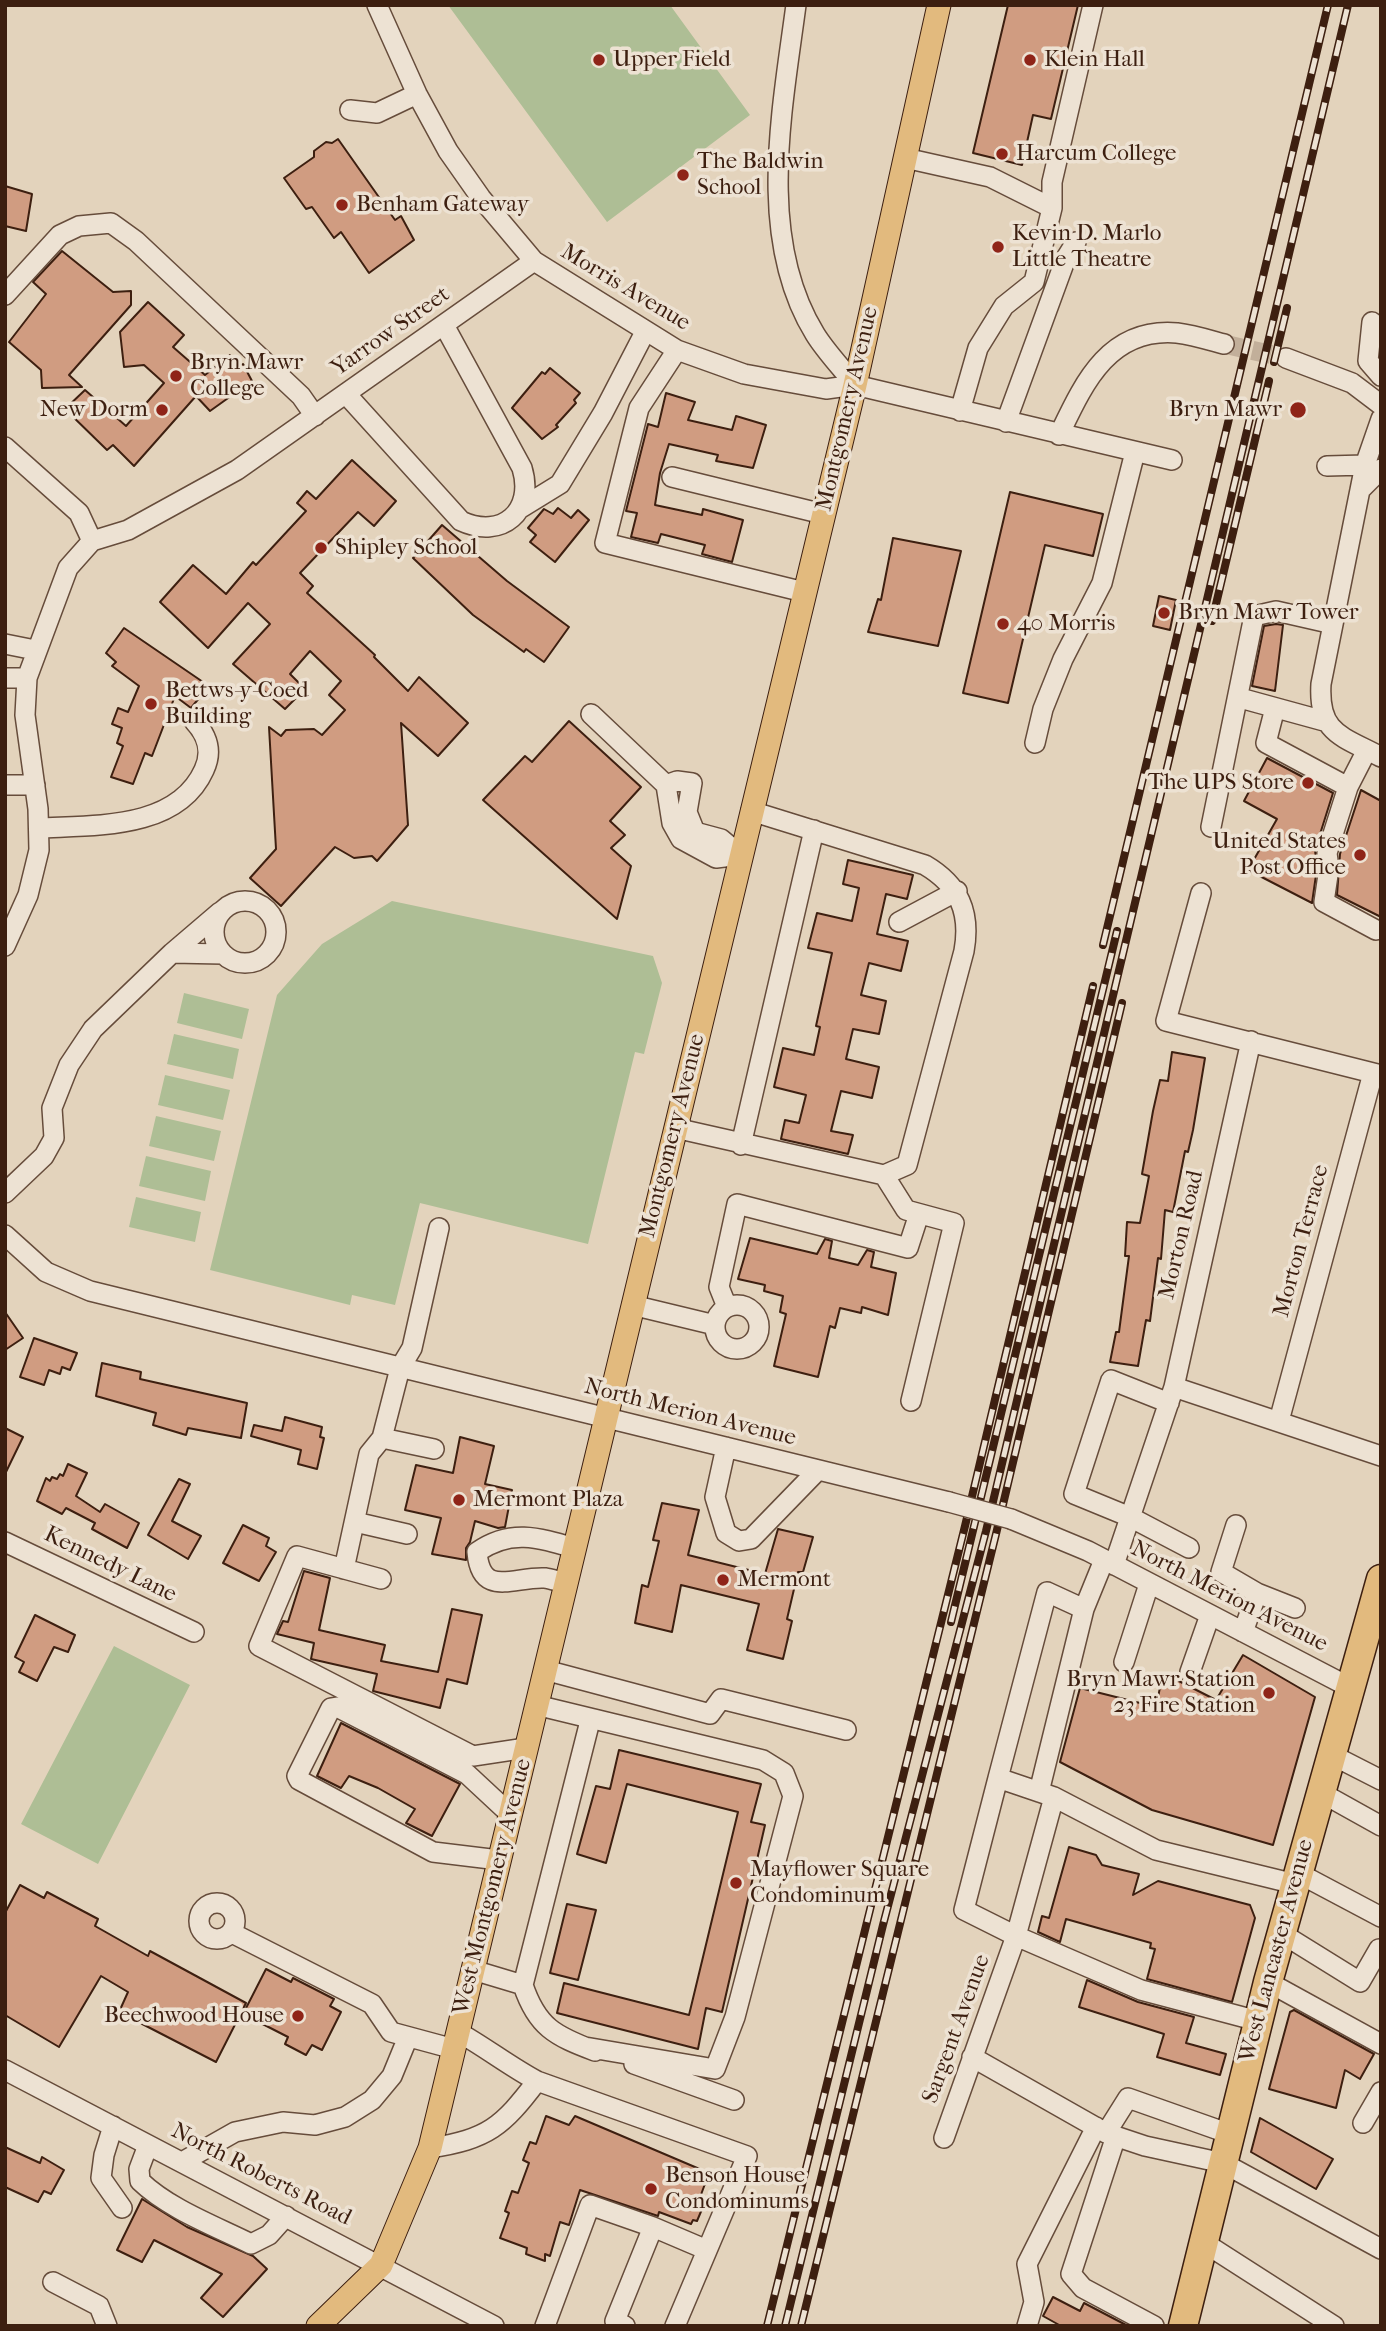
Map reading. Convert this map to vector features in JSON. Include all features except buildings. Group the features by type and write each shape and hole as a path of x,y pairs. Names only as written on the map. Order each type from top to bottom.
{"highway":[{"name":"West Lancaster Avenue","path":"1183,2326 1268,1982 1381,1579"}],"main road":[{"name":"Montgomery Avenue","path":"751,811 855,385 939,5"},
{"path":"740,855 751,811"},
{"name":"Montgomery Avenue","path":"606,1418 740,855"},
{"name":"West Montgomery Avenue","path":"318,2326 381,2265 430,2148 606,1418"}],"street":[{"name":"Morris Avenue","path":"377,5 417,93 448,152 481,198 534,261 645,332 677,350 744,374 825,389 855,385 1172,460"},
{"path":"781,5 792,31"},
{"path":"796,5 778,176 778,226 787,262 816,334 855,385"},
{"path":"960,411 978,348 1004,306 1034,282 1052,208 1052,182 1093,5"},
{"path":"351,110 377,113 417,93"},
{"path":"905,158 989,177 1052,208"},
{"path":"5,295 60,235 79,226 111,223 136,241 281,377 316,416"},
{"path":"1006,422 1066,258 1076,242"},
{"name":"Yarrow Street","path":"92,541 128,530 237,470 534,261"},
{"path":"1381,330 1372,323 1368,361 1381,376"},
{"path":"444,325 522,468 526,495 521,508"},
{"path":"346,394 461,520 474,526 501,525 521,508 560,484 603,413 645,332"},
{"path":"1059,435 1086,379 1114,351 1133,340 1175,333 1224,344"},
{"path":"677,350 639,408 604,543 804,592"},
{"path":"1286,358 1352,383 1381,405"},
{"path":"1324,721 1320,707 1321,684 1360,489 1373,467 1381,419"},
{"path":"5,447 79,513 92,541 68,568 35,650 27,678 25,715 35,785 39,850 28,895 5,946"},
{"path":"1035,743 1043,709 1063,659 1102,583 1135,452"},
{"path":"1327,466 1373,467"},
{"path":"672,477 823,514"},
{"path":"1211,827 1240,698 1254,616 1276,611 1333,624"},
{"path":"5,644 35,650"},
{"path":"5,678 27,678"},
{"path":"1240,698 1324,721 1342,737 1374,753 1348,787 1327,853 1329,868 1324,902 1376,930"},
{"path":"1275,708 1266,743 1348,787"},
{"path":"591,714 666,785 672,823 681,839 716,858 740,855"},
{"path":"39,828 133,820 167,810 198,782 206,765 209,746 204,731 194,720"},
{"path":"666,785 677,781 692,783 687,812 695,832 721,839 740,855"},
{"path":"5,785 35,785"},
{"path":"675,1128 884,1175 907,1165 964,951 967,920 957,891 943,875 925,864 751,811"},
{"path":"741,1144 814,830"},
{"path":"899,922 957,891"},
{"path":"1201,894 1167,1021 1377,1074"},
{"path":"5,1193 44,1156 54,1138 51,1108 69,1065 93,1029 172,953 229,905 250,901 269,911 276,931 270,951 253,963 242,963 223,954 172,953"},
{"path":"221,912 216,920 214,938 223,954"},
{"name":"Morton Road","path":"1046,1794 1084,1609 1130,1517 1171,1395 1251,1041"},
{"name":"Morton Terrace","path":"1279,1421 1377,1074"},
{"path":"884,1175 906,1210 954,1223 911,1401"},
{"path":"727,1307 719,1287 737,1204 908,1248 919,1214"},
{"path":"344,1569 369,1454 382,1438 400,1368 412,1348 439,1228"},
{"name":"North Merion Avenue","path":"5,1235 46,1272 90,1292 1011,1519 1109,1563 1349,1687"},
{"path":"632,1305 715,1325"},
{"path":"734,1305 749,1308 758,1321 757,1335 747,1346 732,1348 719,1340 715,1325 716,1318 727,1307 734,1305"},
{"path":"1189,1548 1130,1517 1074,1494 1111,1380 1279,1421 1381,1456"},
{"path":"382,1438 434,1449"},
{"path":"726,1447 715,1497 726,1533 739,1541 751,1539 818,1470"},
{"path":"355,1522 407,1534"},
{"path":"1236,1525 1221,1572 1257,1593 1295,1608"},
{"path":"567,1583 545,1578 498,1583 489,1579 478,1566 477,1552 492,1541 516,1535 574,1548"},
{"name":"Kennedy Lane","path":"5,1542 194,1632"},
{"path":"381,1579 297,1556 259,1646 473,1756 526,1748"},
{"path":"1124,1662 1150,1584"},
{"path":"1084,1609 1047,1592 964,1910 1016,1936 1141,1990 1258,2021"},
{"path":"1243,1632 1257,1593"},
{"path":"1190,1672 1210,1615"},
{"path":"545,1670 710,1714 721,1699 846,1730"},
{"path":"536,1705 590,1721 763,1760 784,1773 793,1796 735,2017 715,2069 584,2047"},
{"path":"499,1860 433,1852 299,1780 297,1776 331,1708 337,1707 467,1774 510,1814"},
{"path":"590,1721 523,1985 530,2007 544,2025 563,2039 734,2100"},
{"path":"1330,1754 1381,1780"},
{"path":"998,1778 1046,1794 1156,1850 1296,1879 1381,1917"},
{"path":"1320,1791 1381,1826"},
{"name":"Sargent Avenue","path":"944,2138 1016,1936 1046,1794"},
{"path":"232,1933 372,2004 391,2032 408,2037 456,2040 482,2045 508,2066 537,2081 747,2157 675,2326"},
{"path":"1281,1933 1360,1982 1379,1949"},
{"path":"473,1970 523,1985"},
{"path":"1268,1982 1381,2044"},
{"path":"182,2162 235,2132 283,2122 315,2124 345,2117 372,2100 392,2076 408,2037"},
{"path":"972,2057 1106,2132 1145,2146 1223,2163 1381,2249"},
{"name":"North Roberts Road","path":"5,2070 494,2326"},
{"path":"430,2148 470,2142 508,2119 537,2081"},
{"path":"1363,2123 1381,2092"},
{"path":"1027,2326 1034,2302 1027,2264 1128,2098 1230,2134"},
{"path":"113,2126 104,2155 101,2178 122,2208"},
{"path":"1106,2132 1071,2274 1083,2288 1153,2326"},
{"path":"148,2145 139,2169 140,2181 150,2191 196,2216 251,2244 269,2235 286,2216"},
{"path":"545,2326 590,2205 707,2250"},
{"path":"625,2326 615,2321 653,2227"},
{"path":"1203,2242 1334,2326"},
{"path":"53,2281 99,2306 107,2326"}],"green space":[{"name":"Upper Field","path":"448,5 670,5 750,115 607,222"},
{"path":"392,901 653,956 662,983 644,1054 635,1052 588,1244 420,1203 395,1305 352,1295 350,1305 210,1270 277,995 322,944"},
{"path":"184,993 249,1009 242,1039 177,1023"},
{"path":"174,1034 239,1049 233,1079 167,1064"},
{"path":"165,1075 230,1090 223,1120 158,1105"},
{"path":"156,1116 221,1131 214,1161 149,1146"},
{"path":"146,1156 211,1171 205,1201 139,1186"},
{"path":"136,1197 201,1212 195,1242 129,1227"},
{"path":"114,1646 190,1685 98,1864 21,1824"}],"tunnel":[{"path":"1224,344 1286,358"}],"railway":[{"path":"1103,945 1328,5"},
{"path":"785,2326 883,1925 986,1531 1348,5"},
{"path":"1274,362 1287,308"},
{"path":"1212,621 1269,381"},
{"path":"951,1622 1117,931"},
{"path":"767,2326 965,1526 1093,986"},
{"path":"801,2326 996,1534 1122,1003"}],"place":[{"name":"Upper Field","path":"599,60"},
{"name":"Klein Hall","path":"1030,60"},
{"name":"Harcum College","path":"1002,154"},
{"name":"The Baldwin School","path":"683,175"},
{"name":"Benham Gateway","path":"342,205"},
{"name":"Kevin D. Marlo Little Theatre","path":"998,247"},
{"name":"Bryn Mawr College","path":"176,376"},
{"name":"New Dorm","path":"162,410"},
{"name":"Bryn Mawr","path":"1298,410"},
{"name":"Shipley School","path":"321,548"},
{"name":"Bryn Mawr Tower","path":"1164,613"},
{"name":"40 Morris","path":"1003,624"},
{"name":"Bettws-y-Coed Building","path":"151,704"},
{"name":"The UPS Store","path":"1308,783"},
{"name":"United States Post Office","path":"1360,855"},
{"name":"Mermont Plaza","path":"459,1500"},
{"name":"Mermont","path":"723,1580"},
{"name":"Bryn Mawr Station 23 Fire Station","path":"1269,1693"},
{"name":"Mayflower Square Condominum","path":"736,1883"},
{"name":"Beechwood House","path":"298,2016"},
{"name":"Benson House Condominums","path":"651,2189"}]}
